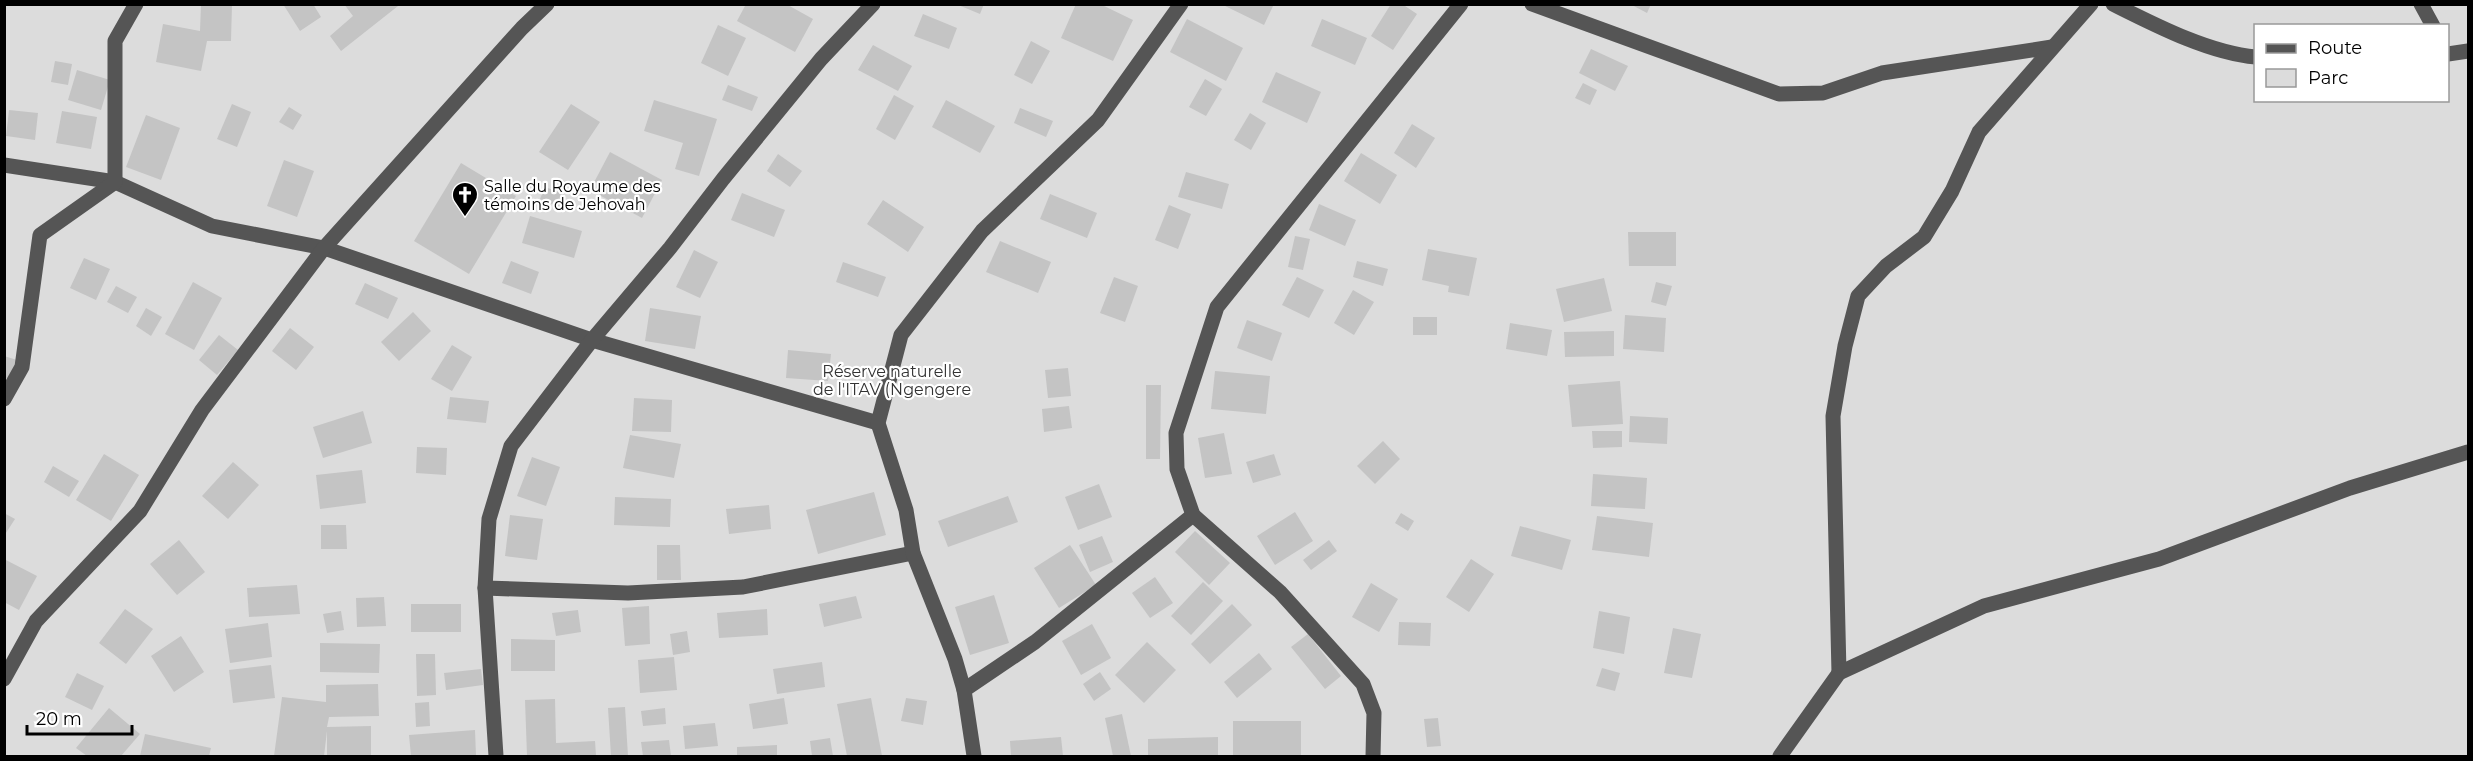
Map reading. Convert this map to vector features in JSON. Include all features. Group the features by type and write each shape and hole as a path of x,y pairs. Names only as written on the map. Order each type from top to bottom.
{"street":[{"path":"115,182 115,41 136,4"},
{"path":"4,679 36,621 140,511 202,410 324,248 522,28 548,4"},
{"path":"496,756 485,588 489,519 511,447 592,340 670,249 723,178 820,59 873,4"},
{"path":"974,756 964,690 955,659 913,553 906,510 878,423 902,335 982,231 1098,120 1181,4"},
{"path":"1374,756 1374,713 1363,684 1280,592 1193,515 1177,469 1176,433 1217,307 1461,4"},
{"path":"1533,4 1779,94 1823,93 1882,73 2052,47"},
{"path":"1839,673 1833,416 1845,346 1858,296 1886,266 1924,237 1952,192 1979,132 2091,4"},
{"path":"2113,4 2164,30 2241,56 2254,57"},
{"path":"2421,4 2432,24"},
{"path":"2449,52 2469,51"},
{"path":"4,165 115,182 212,226 324,248 592,340 878,423"},
{"path":"4,399 22,367 40,235 115,182"},
{"path":"1780,756 1839,673 1984,606 2159,559 2350,488 2469,452"},
{"path":"964,690 1035,642 1193,515"},
{"path":"485,588 628,593 743,587 913,553"}],"green space":[{"name":"Réserve naturelle de l'ITAV (Ngengere","path":"4,5 2468,5 2468,756 5,756"}],"building":[{"path":"201,4 232,4 231,41 207,41 201,71 156,62 163,24 200,31"},
{"path":"283,4 313,4 321,17 300,31"},
{"path":"344,4 397,4 398,6 341,51 330,36 353,16"},
{"path":"746,4 786,4 813,19 795,52 737,21"},
{"path":"956,4 984,4 980,14"},
{"path":"1076,4 1100,4 1133,20 1113,61 1061,38"},
{"path":"1221,4 1274,4 1264,25"},
{"path":"1391,4 1402,4 1417,14 1393,50 1371,36"},
{"path":"1630,4 1651,4 1647,13"},
{"path":"923,14 957,28 949,49 914,36"},
{"path":"1187,19 1243,48 1226,81 1170,52"},
{"path":"1322,19 1367,38 1355,65 1311,46"},
{"path":"718,25 746,38 728,76 701,63"},
{"path":"1031,41 1050,51 1032,84 1014,75"},
{"path":"873,45 912,66 898,91 858,70"},
{"path":"1591,49 1628,66 1615,91 1579,73"},
{"path":"55,61 72,64 68,85 51,82"},
{"path":"77,70 110,80 101,110 68,100"},
{"path":"1276,72 1321,92 1307,123 1262,102"},
{"path":"1205,79 1222,89 1206,116 1189,107"},
{"path":"1583,83 1597,90 1590,105 1575,98"},
{"path":"728,85 758,97 752,111 722,100"},
{"path":"894,95 914,106 895,140 876,129"},
{"path":"654,100 717,119 699,176 675,169 683,143 644,131"},
{"path":"946,100 995,126 980,153 932,127"},
{"path":"232,104 251,112 237,147 217,139"},
{"path":"571,104 600,122 568,170 539,152"},
{"path":"289,107 302,115 293,130 279,122"},
{"path":"1020,108 1053,121 1046,137 1014,123"},
{"path":"9,110 38,113 35,140 6,136"},
{"path":"62,111 97,117 91,149 56,143"},
{"path":"1250,113 1266,123 1251,150 1234,140"},
{"path":"146,115 180,128 161,180 126,167"},
{"path":"1412,124 1435,138 1416,168 1394,153"},
{"path":"610,152 662,180 642,218 590,190"},
{"path":"1361,153 1397,175 1380,204 1344,181"},
{"path":"778,154 802,171 790,187 767,171"},
{"path":"284,160 314,171 297,217 267,206"},
{"name":"Salle du Royaume des témoins de Jehovah","path":"461,163 516,196 469,274 414,241"},
{"path":"1186,172 1229,184 1222,209 1178,197"},
{"path":"545,187 564,194 559,207 540,199"},
{"path":"742,193 785,210 774,237 731,220"},
{"path":"1050,194 1097,213 1087,238 1040,219"},
{"path":"883,200 924,227 908,252 867,224"},
{"path":"1319,204 1356,220 1345,246 1309,230"},
{"path":"1169,205 1191,214 1178,249 1155,240"},
{"path":"530,216 582,231 574,258 522,243"},
{"path":"1628,232 1676,232 1676,266 1629,266"},
{"path":"1295,236 1310,239 1303,270 1288,267"},
{"path":"1000,241 1051,262 1038,293 986,272"},
{"path":"1428,249 1477,258 1469,296 1448,292 1449,286 1422,280"},
{"path":"694,250 718,262 700,298 676,287"},
{"path":"84,258 110,269 96,300 70,288"},
{"path":"511,261 539,272 531,294 502,283"},
{"path":"1357,261 1388,269 1383,286 1353,277"},
{"path":"843,262 886,277 878,297 836,282"},
{"path":"1114,277 1138,286 1125,322 1100,313"},
{"path":"1297,277 1324,290 1309,318 1282,305"},
{"path":"1604,278 1612,311 1564,322 1556,289"},
{"path":"193,282 222,298 194,350 165,334"},
{"path":"1656,282 1672,286 1666,306 1651,302"},
{"path":"365,283 398,298 388,319 355,304"},
{"path":"116,286 137,297 128,313 107,302"},
{"path":"1353,290 1374,302 1354,335 1334,323"},
{"path":"146,308 162,317 151,336 136,326"},
{"path":"650,308 701,316 695,349 645,341"},
{"path":"413,312 431,331 399,361 381,342"},
{"path":"1625,315 1666,318 1664,352 1623,349"},
{"path":"1413,317 1437,317 1437,335 1413,335"},
{"path":"1247,320 1282,333 1272,361 1237,348"},
{"path":"1510,323 1552,330 1547,356 1506,349"},
{"path":"290,328 314,347 296,370 272,351"},
{"path":"1614,331 1614,356 1565,357 1564,332"},
{"path":"219,335 238,350 217,375 199,360"},
{"path":"452,345 472,357 452,391 431,379"},
{"path":"788,350 831,354 828,381 786,378"},
{"path":"4,356 17,360 11,379 4,378"},
{"path":"1068,368 1071,396 1048,398 1045,370"},
{"path":"1215,371 1270,376 1266,414 1211,409"},
{"path":"1620,381 1623,424 1572,427 1568,385"},
{"path":"1146,385 1161,385 1160,459 1146,459"},
{"path":"450,397 489,401 486,423 447,419"},
{"path":"634,398 672,400 671,432 632,431"},
{"path":"1069,406 1072,428 1044,432 1042,409"},
{"path":"363,411 372,443 323,458 313,427"},
{"path":"1630,416 1668,418 1667,444 1629,442"},
{"path":"1592,431 1622,431 1622,447 1593,448"},
{"path":"1224,433 1232,474 1205,478 1198,438"},
{"path":"630,435 681,444 674,478 623,468"},
{"path":"1383,441 1400,459 1375,484 1357,466"},
{"path":"417,447 447,448 446,475 416,473"},
{"path":"104,454 139,475 111,521 76,500"},
{"path":"1274,454 1281,475 1253,483 1246,462"},
{"path":"532,457 560,467 546,506 517,496"},
{"path":"233,462 259,485 228,519 202,496"},
{"path":"53,466 79,481 69,497 44,482"},
{"path":"362,470 366,503 320,509 316,475"},
{"path":"1593,474 1647,478 1645,509 1591,506"},
{"path":"1099,484 1112,517 1078,530 1065,497"},
{"path":"874,492 886,535 818,554 806,510"},
{"path":"1008,496 1018,522 948,547 938,521"},
{"path":"615,497 671,499 670,527 614,525"},
{"path":"769,505 771,529 729,534 726,509"},
{"path":"1295,512 1313,541 1275,565 1257,536"},
{"path":"4,513 15,519 4,536"},
{"path":"1401,513 1414,521 1408,531 1395,523"},
{"path":"510,515 543,519 537,560 505,556"},
{"path":"1597,516 1653,523 1649,557 1592,550"},
{"path":"321,525 346,525 347,549 321,549"},
{"path":"1520,526 1571,540 1562,570 1511,556"},
{"path":"1195,531 1230,563 1209,585 1175,552"},
{"path":"1102,536 1113,562 1090,572 1079,545"},
{"path":"179,540 205,572 177,595 150,564"},
{"path":"1329,540 1337,551 1311,570 1303,560"},
{"path":"657,545 680,545 681,580 657,580"},
{"path":"1070,545 1096,585 1059,608 1034,568"},
{"path":"4,559 37,576 19,610 4,602"},
{"path":"1471,559 1494,574 1469,612 1446,597"},
{"path":"1155,577 1173,603 1150,618 1132,593"},
{"path":"1203,582 1223,601 1191,635 1171,616"},
{"path":"1371,583 1398,599 1379,632 1352,617"},
{"path":"297,585 300,614 249,617 247,588"},
{"path":"994,595 1009,643 970,655 955,607"},
{"path":"856,596 862,618 824,627 819,604"},
{"path":"384,597 386,626 357,627 356,598"},
{"path":"411,604 461,604 461,632 411,632"},
{"path":"1232,604 1252,625 1210,664 1191,644"},
{"path":"649,606 650,644 625,646 622,608"},
{"path":"125,609 153,629 126,664 99,643"},
{"path":"767,609 768,635 719,638 717,613"},
{"path":"578,610 581,632 556,636 552,613"},
{"path":"341,611 344,630 327,633 323,614"},
{"path":"1599,611 1630,617 1624,654 1593,648"},
{"path":"1399,622 1431,623 1430,646 1398,645"},
{"path":"268,623 272,657 230,663 225,629"},
{"path":"1092,624 1111,658 1081,675 1062,641"},
{"path":"1673,628 1701,634 1692,678 1664,673"},
{"path":"687,631 690,652 673,655 670,634"},
{"path":"1308,634 1341,676 1325,689 1291,647"},
{"path":"181,636 204,672 174,692 151,656"},
{"path":"511,639 555,640 555,671 511,671"},
{"path":"1147,642 1176,670 1144,703 1115,675"},
{"path":"320,643 380,644 379,673 320,672"},
{"path":"1259,653 1272,669 1237,698 1224,682"},
{"path":"416,654 435,654 436,695 417,696"},
{"path":"674,657 677,690 640,693 638,660"},
{"path":"822,662 825,687 777,694 773,669"},
{"path":"271,665 275,698 233,703 229,670"},
{"path":"1602,668 1620,673 1615,691 1596,686"},
{"path":"481,669 483,685 446,690 444,673"},
{"path":"1100,672 1111,689 1094,701 1083,684"},
{"path":"77,673 104,686 92,710 65,697"},
{"path":"378,684 379,716 329,717 327,727 371,726 371,756 327,756 327,731 324,756 274,756 282,697 326,702 326,685"},
{"path":"784,698 788,724 753,729 749,704"},
{"path":"871,698 882,756 847,756 837,704"},
{"path":"906,698 927,701 923,725 901,721"},
{"path":"555,699 556,743 595,741 596,756 527,756 525,700"},
{"path":"429,702 430,726 416,727 415,703"},
{"path":"625,707 628,756 611,756 608,708"},
{"path":"109,708 140,734 121,756 87,756 76,748"},
{"path":"665,708 666,724 643,726 641,711"},
{"path":"1122,714 1131,756 1113,756 1105,718"},
{"path":"1438,718 1441,746 1427,747 1424,719"},
{"path":"1233,721 1301,721 1301,756 1233,756"},
{"path":"715,723 718,746 685,749 683,726"},
{"path":"475,730 476,756 411,756 409,735"},
{"path":"145,734 211,748 209,756 140,756"},
{"path":"1061,737 1063,756 1011,756 1010,741"},
{"path":"1218,737 1218,756 1148,756 1148,739"},
{"path":"830,738 833,756 812,756 810,741"},
{"path":"669,740 671,756 643,756 641,742"},
{"path":"777,745 777,756 737,756 737,747"}],"place":[{"name":"Salle du Royaume des témoins de Jehovah","path":"465,218"}]}
